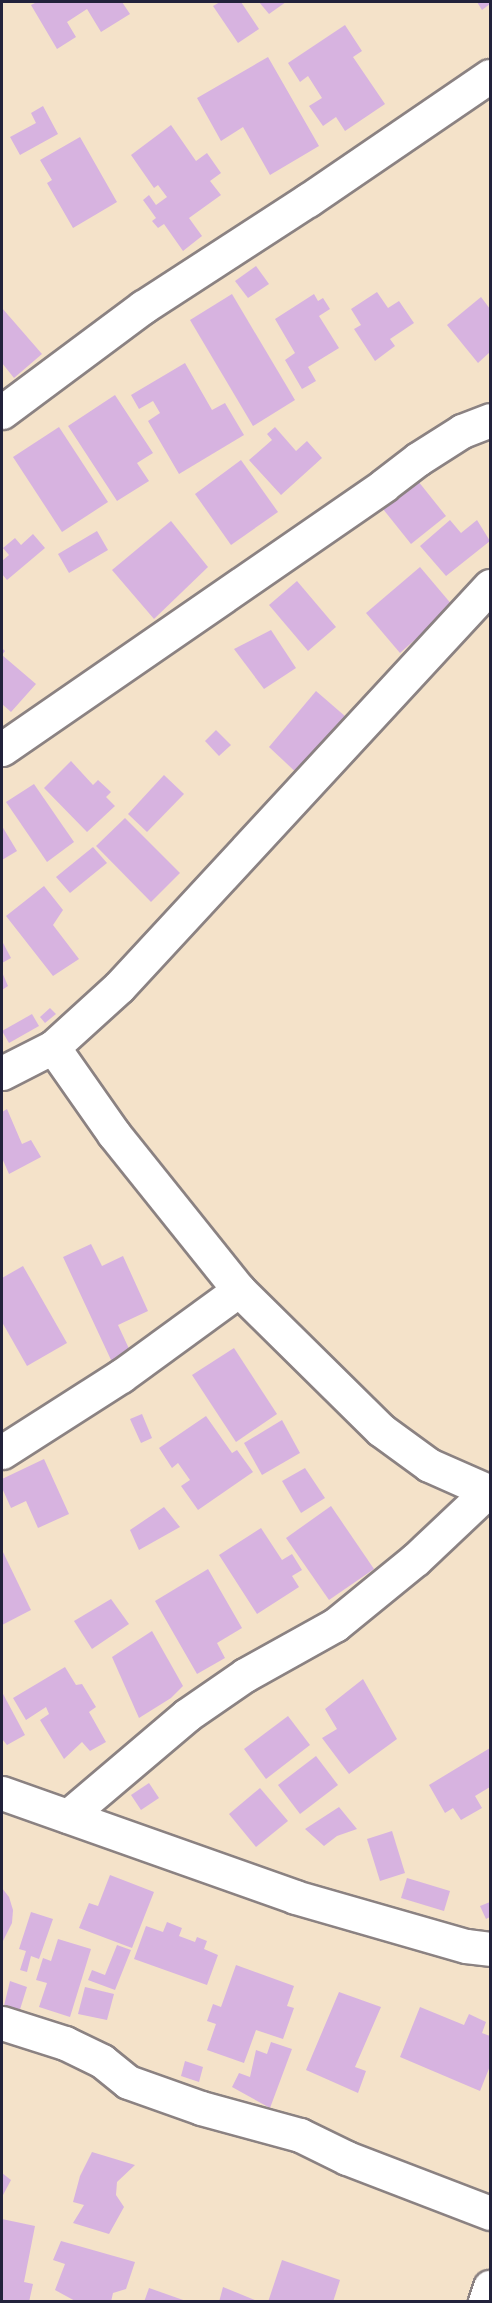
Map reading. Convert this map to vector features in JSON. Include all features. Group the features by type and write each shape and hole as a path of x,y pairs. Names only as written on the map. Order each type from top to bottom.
{"street":[{"path":"2,412 143,307 308,200 490,76"},
{"path":"2,749 384,486 418,459 462,431 490,420"},
{"path":"2,1073 53,1047 119,987 490,586"},
{"path":"53,1047 114,1134 239,1290 381,1430 429,1465 489,1490 416,1560 354,1610 286,1654 245,1675 187,1715 68,1816"},
{"path":"2,1452 121,1376 239,1290"},
{"path":"2,1793 295,1898 466,1946 490,1949"},
{"path":"2,2023 74,2048 102,2061 128,2082 201,2108 300,2134 346,2158 490,2213"},
{"path":"485,2301 490,2287"}],"building":[{"path":"37,2 122,2 130,14 101,32 87,9 67,22 76,37 57,49 31,5"},
{"path":"220,2 241,2 259,29 238,43 213,6"},
{"path":"259,2 286,2 269,14"},
{"path":"477,2 490,2 490,4 482,10"},
{"path":"345,25 362,51 353,57 385,104 345,131 336,117 323,126 309,106 322,98 308,76 300,82 288,63"},
{"path":"268,57 319,146 270,175 243,127 221,141 197,98"},
{"path":"43,106 58,134 20,155 10,137 36,123 31,113"},
{"path":"171,125 196,161 207,153 221,173 210,181 221,195 189,218 202,236 183,251 164,224 158,228 152,221 156,218 143,200 149,195 156,205 167,197 158,185 154,188 131,155"},
{"path":"80,137 117,202 73,228 47,183 52,180 40,160"},
{"path":"256,266 269,284 248,298 235,281"},
{"path":"377,292 388,308 399,301 414,323 390,339 395,346 375,361 354,329 361,325 351,309"},
{"path":"232,294 295,400 253,426 190,320"},
{"path":"314,294 318,301 323,298 330,309 319,316 339,348 308,367 316,381 302,389 285,360 295,353 275,319"},
{"path":"481,297 490,309 490,352 478,363 447,325"},
{"path":"2,308 42,354 14,378 2,363"},
{"path":"185,363 212,410 225,403 244,435 179,474 148,421 160,413 153,401 139,409 131,395"},
{"path":"115,395 153,453 137,463 149,481 117,501 68,426"},
{"path":"59,427 108,502 62,532 13,457"},
{"path":"275,427 296,451 307,441 322,458 281,495 249,460 272,440 267,434"},
{"path":"241,460 278,512 231,545 195,494"},
{"path":"414,476 446,516 411,544 379,504"},
{"path":"450,520 461,533 477,520 490,541 446,576 420,546"},
{"path":"171,521 208,567 154,619 112,570"},
{"path":"97,531 108,550 69,573 58,554"},
{"path":"33,534 45,548 7,580 2,574 2,561 9,555 3,548 15,538 21,545"},
{"path":"420,567 453,606 400,653 366,613"},
{"path":"297,581 336,627 308,651 269,605"},
{"path":"271,630 296,668 264,689 234,649"},
{"path":"2,655 36,684 11,712 2,704"},
{"path":"316,691 346,717 301,777 269,747"},
{"path":"216,730 231,745 219,756 205,741"},
{"path":"71,761 93,785 98,780 111,792 106,797 115,806 87,832 44,788"},
{"path":"164,775 184,794 147,832 128,814"},
{"path":"34,784 74,842 47,862 6,802"},
{"path":"125,818 180,873 151,902 96,846"},
{"path":"2,826 17,851 2,860"},
{"path":"93,847 107,863 70,893 56,877"},
{"path":"44,886 63,910 53,925 79,959 53,976 6,916"},
{"path":"2,941 11,958 2,963"},
{"path":"2,972 8,986 2,990"},
{"path":"50,1008 56,1014 45,1023 40,1017"},
{"path":"32,1014 39,1026 9,1043 2,1031"},
{"path":"7,1109 22,1144 31,1140 41,1157 9,1174 2,1158 2,1112"},
{"path":"91,1244 102,1266 123,1256 148,1311 118,1325 131,1353 112,1362 63,1257"},
{"path":"23,1266 67,1343 27,1366 2,1322 2,1278"},
{"path":"234,1348 277,1414 236,1442 192,1375"},
{"path":"142,1414 152,1438 141,1443 130,1419"},
{"path":"206,1416 232,1453 237,1450 253,1472 198,1510 181,1486 190,1480 178,1463 172,1468 159,1448"},
{"path":"282,1420 300,1453 262,1475 244,1443"},
{"path":"44,1459 69,1514 38,1528 26,1501 11,1508 2,1488 2,1479"},
{"path":"305,1468 325,1498 301,1513 282,1481"},
{"path":"331,1506 374,1569 329,1600 286,1538"},
{"path":"164,1507 180,1527 139,1550 130,1530"},
{"path":"261,1528 282,1560 292,1554 302,1570 292,1576 299,1587 257,1614 219,1555"},
{"path":"2,1550 31,1610 2,1625"},
{"path":"208,1569 242,1628 217,1643 225,1658 197,1674 155,1601"},
{"path":"111,1599 129,1624 92,1649 74,1621"},
{"path":"152,1631 183,1686 171,1698 139,1718 112,1657"},
{"path":"65,1667 76,1685 82,1684 96,1707 89,1712 106,1742 90,1751 82,1742 64,1759 40,1720 49,1714 46,1707 26,1720 13,1698"},
{"path":"363,1679 397,1739 349,1774 322,1738 337,1729 325,1709"},
{"path":"2,1692 25,1735 7,1745 2,1739"},
{"path":"288,1716 310,1745 266,1779 244,1749"},
{"path":"490,1748 490,1787 475,1796 482,1808 461,1820 453,1808 445,1813 429,1785"},
{"path":"316,1756 338,1785 300,1814 278,1785"},
{"path":"149,1783 159,1798 141,1810 131,1795"},
{"path":"260,1788 288,1821 256,1847 229,1814"},
{"path":"339,1807 357,1829 337,1836 324,1846 305,1829"},
{"path":"392,1831 405,1873 380,1881 367,1839"},
{"path":"110,1875 154,1892 132,1948 79,1928 89,1903 98,1906"},
{"path":"407,1878 450,1891 444,1911 401,1898"},
{"path":"2,1888 9,1897 13,1910 12,1923 2,1943"},
{"path":"490,1902 490,1917 486,1919 480,1906"},
{"path":"31,1912 53,1919 39,1959 31,1956 27,1972 20,1970 26,1951 19,1949"},
{"path":"167,1922 182,1928 179,1936 195,1942 197,1937 207,1941 204,1949 218,1955 207,1985 134,1959 146,1926 163,1932"},
{"path":"58,1939 91,1949 70,2017 39,2007 47,1983 36,1980 43,1958 51,1961"},
{"path":"117,1945 131,1950 115,1990 88,1980 92,1970 105,1975"},
{"path":"236,1965 294,1986 287,2006 294,2008 283,2039 256,2030 244,2063 207,2050 216,2024 207,2021 213,2004 221,2007"},
{"path":"10,1981 27,1987 17,2019 2,2014"},
{"path":"85,1987 114,1994 107,2020 78,2014"},
{"path":"339,1992 381,2007 355,2067 366,2071 358,2093 306,2070"},
{"path":"420,2007 464,2025 469,2014 486,2022 482,2033 490,2036 490,2066 480,2091 400,2057"},
{"path":"271,2042 292,2049 270,2108 232,2087 239,2073 250,2077 256,2050 267,2054"},
{"path":"185,2061 203,2067 199,2082 181,2076"},
{"path":"92,2152 135,2165 117,2182 116,2195 124,2207 109,2234 73,2223 84,2205 73,2202 80,2176"},
{"path":"2,2173 11,2180 2,2197"},
{"path":"2,2219 35,2226 24,2282 33,2284 29,2302 2,2302"},
{"path":"61,2241 135,2262 126,2289 113,2293 111,2302 77,2302 55,2290 65,2264 53,2260"},
{"path":"282,2260 340,2280 333,2302 268,2302"},
{"path":"223,2287 257,2301 257,2302 219,2302"},
{"path":"149,2288 186,2301 186,2302 144,2302"}]}
